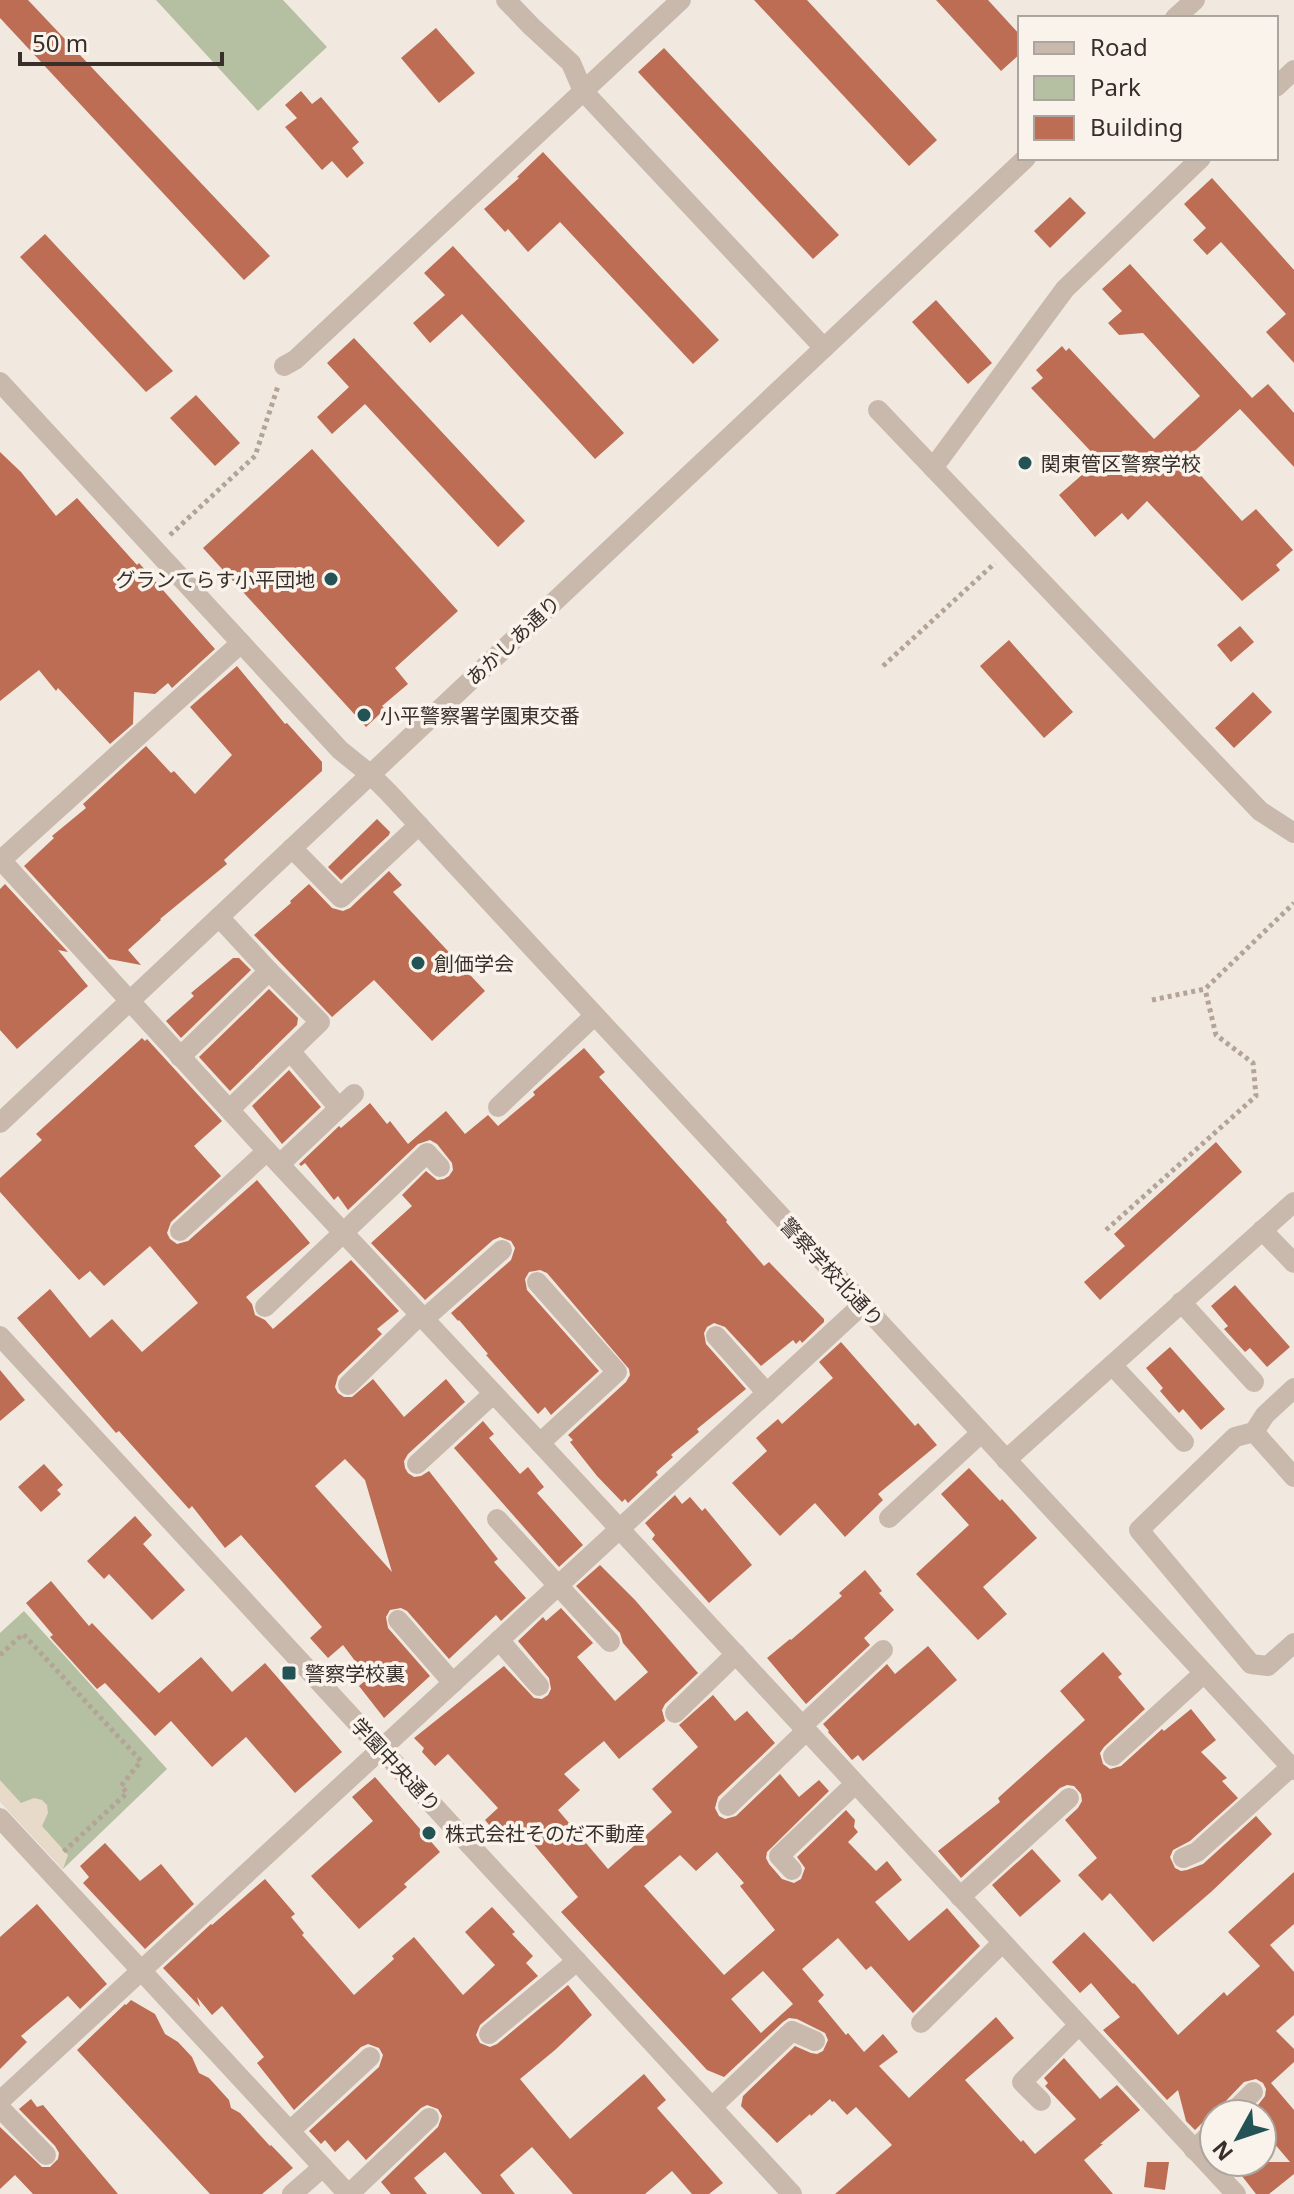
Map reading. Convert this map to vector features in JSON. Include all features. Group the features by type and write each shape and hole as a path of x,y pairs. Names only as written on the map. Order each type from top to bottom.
{"street":[{"path":"506,0 571,63 583,91 824,348"},
{"path":"284,366 295,360 681,0"},
{"path":"1177,16 1195,0"},
{"path":"1278,85 1294,70"},
{"name":"あかしあ通り","path":"0,1123 1024,160"},
{"path":"933,468 1065,289 1199,160"},
{"name":"警察学校北通り","path":"0,382 340,750 371,775 419,825 1292,1769"},
{"path":"878,410 1260,811 1294,833"},
{"path":"241,643 0,860 1194,2150 1222,2189"},
{"path":"292,848 341,898 419,825"},
{"path":"219,917 320,1022 230,1109"},
{"path":"180,1057 269,971"},
{"path":"498,1107 594,1016"},
{"path":"180,1231 346,1101 291,1052"},
{"path":"265,1307 427,1153 440,1167"},
{"path":"1006,1460 1294,1202"},
{"path":"1262,1230 1294,1263"},
{"path":"348,1385 502,1250"},
{"path":"537,1282 617,1372 540,1443"},
{"path":"1181,1302 1254,1382"},
{"path":"0,2101 862,1305"},
{"name":"学園中央通り","path":"0,1336 792,2194"},
{"path":"716,1336 767,1393"},
{"path":"1112,1365 1184,1442"},
{"path":"1294,1388 1265,1415 1254,1432 1235,1437 1139,1530 1251,1664 1268,1666 1294,1643"},
{"path":"417,1464 493,1394"},
{"path":"1254,1432 1294,1477"},
{"path":"889,1518 981,1433"},
{"path":"497,1519 610,1642"},
{"path":"398,1620 453,1683"},
{"path":"499,1640 539,1686"},
{"path":"728,1806 883,1650"},
{"path":"675,1713 736,1654"},
{"path":"1113,1756 1204,1673"},
{"path":"1183,1858 1197,1852 1292,1769"},
{"path":"792,1870 779,1856 855,1784"},
{"path":"960,1897 1069,1798"},
{"path":"0,1818 348,2194 429,2118"},
{"path":"921,2023 1002,1943"},
{"path":"489,2034 577,1961"},
{"path":"1041,2101 1022,2082 1079,2025"},
{"path":"712,2107 792,2031 815,2041"},
{"path":"290,2131 370,2057"},
{"path":"1247,2098 1253,2092"},
{"path":"0,2108 46,2155"},
{"path":"1194,2150 1198,2146"},
{"path":"292,2194 323,2167"}],"path":[{"path":"166,539 255,456 284,366"},
{"path":"883,666 1010,549"},
{"path":"1152,1000 1205,989 1294,903"},
{"path":"1106,1230 1256,1096 1253,1063 1216,1035 1205,989"},
{"path":"0,1655 23,1634 141,1761 121,1786 127,1793 64,1850"}],"green space":[{"path":"156,0 283,0 327,47 258,111"},
{"path":"24,1611 167,1769 63,1869 0,1801 0,1633"}],"shaded area":[{"path":"0,1780 21,1803 34,1798 47,1805 48,1813 42,1826 68,1855 63,1869 0,1801"}],"building":[{"path":"0,0 28,0 270,256 244,280 0,18"},
{"path":"754,0 807,0 937,140 909,166"},
{"path":"936,0 988,0 1018,33 1018,56 1001,71"},
{"path":"436,28 475,73 439,103 401,58"},
{"path":"664,48 839,235 813,259 638,72"},
{"path":"301,91 312,104 321,97 359,142 352,148 364,163 347,178 332,161 322,170 285,127 297,118 285,105"},
{"path":"543,152 719,340 693,364 560,222 528,252 508,229 505,232 484,209"},
{"path":"1212,178 1294,270 1294,363 1266,332 1286,314 1221,242 1207,255 1193,240 1206,228 1184,204"},
{"path":"1070,197 1086,213 1050,248 1034,231"},
{"path":"45,234 173,371 146,392 20,257"},
{"path":"453,246 624,433 595,459 462,314 430,343 413,323 445,295 424,273"},
{"path":"1130,264 1252,398 1268,384 1294,413 1294,467 1240,409 1186,459 1242,521 1256,509 1293,550 1276,565 1280,570 1242,601 1147,501 1128,520 1122,513 1095,537 1059,495 1099,460 1031,388 1043,378 1036,370 1062,346 1066,351 1069,348 1154,439 1200,396 1143,333 1119,335 1108,323 1122,311 1102,289"},
{"path":"936,300 992,363 968,384 912,322"},
{"path":"354,338 525,521 498,547 365,404 332,434 317,417 349,387 327,363"},
{"path":"196,395 240,443 215,466 170,418"},
{"name":"グランてらす小平団地","path":"312,449 458,611 395,668 408,684 382,706 385,709 366,727 203,548"},
{"path":"0,452 21,472 56,516 77,498 215,649 172,688 168,683 155,694 134,692 133,724 110,744 39,670 0,701"},
{"path":"1240,626 1254,642 1231,662 1217,645"},
{"path":"1009,640 1073,712 1044,738 980,666"},
{"path":"237,666 285,724 322,762 322,771 224,860 227,864 160,919 128,950 141,965 109,959 24,866 54,838 52,836 86,808 83,804 146,746 195,794 232,755 190,707"},
{"path":"1253,692 1272,712 1234,748 1215,728"},
{"path":"377,819 390,832 389,835 341,880 328,867"},
{"path":"389,871 402,885 393,892 485,991 432,1041 374,980 332,1017 254,935 309,884 332,908 343,911"},
{"path":"5,884 68,952 58,950 88,986 17,1049 0,1030 0,889"},
{"path":"233,958 239,958 251,970 181,1038 166,1021 194,996 191,993"},
{"path":"269,989 298,1018 297,1025 230,1091 199,1057"},
{"path":"142,1038 147,1039 222,1121 194,1146 221,1176 171,1222 167,1233 170,1239 177,1244 188,1241 257,1180 310,1243 246,1297 255,1315 273,1329 351,1260 399,1311 377,1329 382,1334 338,1376 335,1387 338,1393 352,1397 373,1379 404,1417 446,1379 465,1402 408,1454 404,1461 405,1468 414,1477 429,1471 498,1559 494,1562 526,1598 501,1621 496,1615 449,1659 407,1611 401,1608 390,1610 386,1617 388,1628 430,1676 384,1718 359,1686 368,1678 343,1645 328,1658 310,1638 322,1627 241,1535 225,1548 192,1506 189,1509 119,1431 116,1433 17,1318 50,1289 90,1338 112,1319 142,1352 198,1303 150,1246 104,1286 90,1271 79,1280 0,1192 0,1178 42,1140 36,1134","holes":["345,1459 365,1480 392,1572 315,1486"]},
{"path":"584,1048 605,1072 599,1077 764,1266 769,1262 824,1319 802,1343 800,1340 796,1344 793,1340 761,1366 725,1327 714,1323 707,1327 704,1333 706,1344 746,1389 697,1429 699,1432 671,1455 673,1457 656,1472 658,1475 628,1503 625,1499 622,1502 597,1476 570,1442 573,1440 568,1435 626,1382 629,1369 547,1273 540,1270 529,1272 525,1279 527,1290 599,1371 551,1415 545,1407 538,1414 451,1313 511,1260 515,1248 511,1241 500,1237 493,1240 425,1300 371,1243 412,1206 402,1195 426,1171 437,1180 449,1176 453,1170 452,1163 437,1144 430,1140 418,1144 348,1210 338,1196 334,1200 305,1163 299,1164 339,1126 341,1128 370,1103 387,1124 390,1121 408,1144 446,1111 465,1134 488,1115 498,1126"},
{"path":"289,1070 321,1107 282,1144 252,1106"},
{"path":"1216,1142 1242,1172 1100,1300 1084,1282 1125,1246 1114,1234"},
{"path":"1235,1285 1290,1347 1267,1367 1250,1348 1245,1352 1224,1329 1228,1326 1211,1306"},
{"path":"841,1342 915,1426 918,1423 937,1445 878,1494 883,1500 845,1537 815,1503 780,1536 732,1483 767,1451 756,1438 778,1419 782,1424 833,1378 819,1362"},
{"path":"1170,1347 1225,1409 1201,1430 1183,1409 1179,1413 1146,1368"},
{"path":"0,1370 25,1400 0,1421"},
{"path":"483,1421 494,1434 489,1438 520,1474 528,1467 544,1487 537,1493 583,1545 559,1567 454,1448"},
{"path":"44,1464 63,1485 57,1490 61,1494 41,1512 18,1487"},
{"path":"969,1468 1037,1538 983,1587 1007,1614 978,1640 916,1574 969,1525 941,1494"},
{"path":"675,1495 682,1504 690,1497 702,1511 705,1508 752,1565 709,1603 652,1539 655,1535 645,1523"},
{"path":"135,1516 152,1535 143,1544 185,1590 152,1620 109,1574 104,1579 87,1561"},
{"path":"600,1565 698,1673 665,1704 662,1710 665,1721 619,1759 604,1741 564,1774 580,1790 558,1810 608,1869 672,1812 652,1789 698,1747 679,1725 713,1695 735,1721 747,1711 775,1743 718,1797 715,1808 719,1816 725,1819 736,1816 780,1774 799,1797 819,1780 829,1791 767,1852 769,1864 782,1879 794,1883 801,1879 805,1868 797,1857 846,1810 855,1820 854,1827 858,1832 848,1842 876,1871 887,1861 902,1880 875,1902 909,1941 947,1908 980,1946 913,2013 871,1966 866,1970 838,1938 802,1969 824,1995 818,2001 864,2052 883,2034 898,2052 879,2066 909,2098 996,2017 1014,2038 965,2080 1035,2154 1076,2119 1045,2086 1048,2083 1044,2078 1064,2058 1100,2099 1117,2085 1140,2110 1084,2160 1113,2194 835,2194 892,2145 856,2107 847,2115 830,2099 777,2143 741,2106 743,2096 795,2046 811,2053 823,2051 828,2040 825,2033 789,2018 724,2077 707,2070 561,1912 578,1897 516,1823 500,1838 485,1820 498,1808 448,1754 435,1766 414,1738 504,1666 534,1698 542,1699 548,1695 551,1689 549,1678 518,1641 543,1617 546,1621 561,1608 593,1643 577,1657 615,1701 648,1672 623,1643 620,1633 576,1586","holes":["717,1852 744,1883 740,1886 775,1930 724,1975 644,1886 680,1855 696,1871","763,1971 793,2004 761,2033 731,1999"]},
{"path":"865,1570 894,1610 864,1638 870,1645 806,1704 767,1658 842,1596 839,1593"},
{"path":"51,1581 89,1626 92,1623 159,1693 201,1657 232,1692 265,1663 342,1752 295,1793 246,1737 212,1767 171,1721 155,1736 105,1683 97,1689 50,1637 53,1635 26,1603"},
{"path":"928,1646 957,1680 863,1761 858,1755 852,1760 823,1724 887,1664 895,1674"},
{"path":"1103,1652 1122,1674 1118,1677 1145,1709 1104,1747 1100,1753 1103,1764 1110,1769 1121,1766 1162,1729 1164,1731 1191,1709 1216,1740 1201,1752 1227,1778 1222,1781 1238,1798 1190,1841 1173,1850 1170,1857 1175,1868 1181,1871 1203,1864 1256,1816 1272,1834 1153,1942 1110,1893 1102,1901 1078,1875 1097,1858 1065,1820 1082,1801 1081,1794 1074,1786 1060,1788 961,1878 938,1851 1000,1802 998,1798 1085,1720 1060,1691"},
{"path":"375,1777 440,1852 404,1884 407,1887 359,1929 311,1876 373,1821 352,1797"},
{"path":"105,1843 140,1881 161,1864 194,1904 145,1949 83,1883 89,1877 80,1866"},
{"path":"1032,1849 1061,1881 1020,1917 992,1885"},
{"path":"1294,1872 1294,1924 1270,1945 1294,1972 1294,2015 1276,2031 1294,2049 1294,2062 1271,2083 1294,2110 1294,2174 1269,2194 1256,2194 1244,2178 1278,2178 1278,2162 1290,2162 1278,2148 1278,2098 1263,2098 1266,2089 1256,2079 1244,2082 1229,2098 1198,2098 1198,2127 1195,2130 1186,2121 1178,2090 1167,2100 1103,2030 1120,2017 1091,1983 1080,1993 1052,1962 1084,1932 1134,1983 1178,2035 1224,1992 1227,1996 1260,1966 1228,1932"},
{"path":"265,1879 295,1914 291,1917 304,1933 302,1935 354,1995 414,1937 463,1995 495,1965 465,1932 492,1907 533,1956 526,1963 538,1976 480,2025 476,2035 480,2043 490,2047 497,2044 568,1985 592,2015 520,2079 570,2139 644,2074 666,2100 657,2108 723,2183 709,2194 692,2194 672,2171 645,2194 573,2194 532,2147 500,2175 515,2194 482,2194 445,2152 414,2178 427,2194 391,2194 381,2182 438,2127 442,2116 438,2109 427,2105 421,2108 366,2160 348,2140 335,2152 325,2140 321,2144 309,2131 379,2067 383,2055 379,2048 368,2044 361,2047 294,2110 257,2063 264,2057 222,2006 212,2015 197,1997 200,2007 163,1968"},
{"path":"37,1904 107,1984 80,2009 68,1996 21,2036 27,2042 0,2069 0,1937"},
{"path":"131,2000 155,2014 165,2034 192,2057 199,2073 209,2078 229,2100 231,2108 240,2113 293,2168 262,2194 210,2194 77,2050"},
{"path":"31,2099 37,2107 43,2105 118,2194 33,2194 15,2175 0,2189 0,2127 42,2167 50,2167 58,2159 55,2146 19,2109"},
{"path":"1147,2162 1169,2162 1165,2190 1144,2187"}],"place":[{"name":"関東管区警察学校","path":"1025,463"},
{"name":"グランてらす小平団地","path":"331,579"},
{"name":"小平警察署学園東交番","path":"364,715"},
{"name":"創価学会","path":"418,963"},
{"name":"警察学校裏","path":"289,1673"},
{"name":"株式会社そのだ不動産","path":"429,1833"}]}
